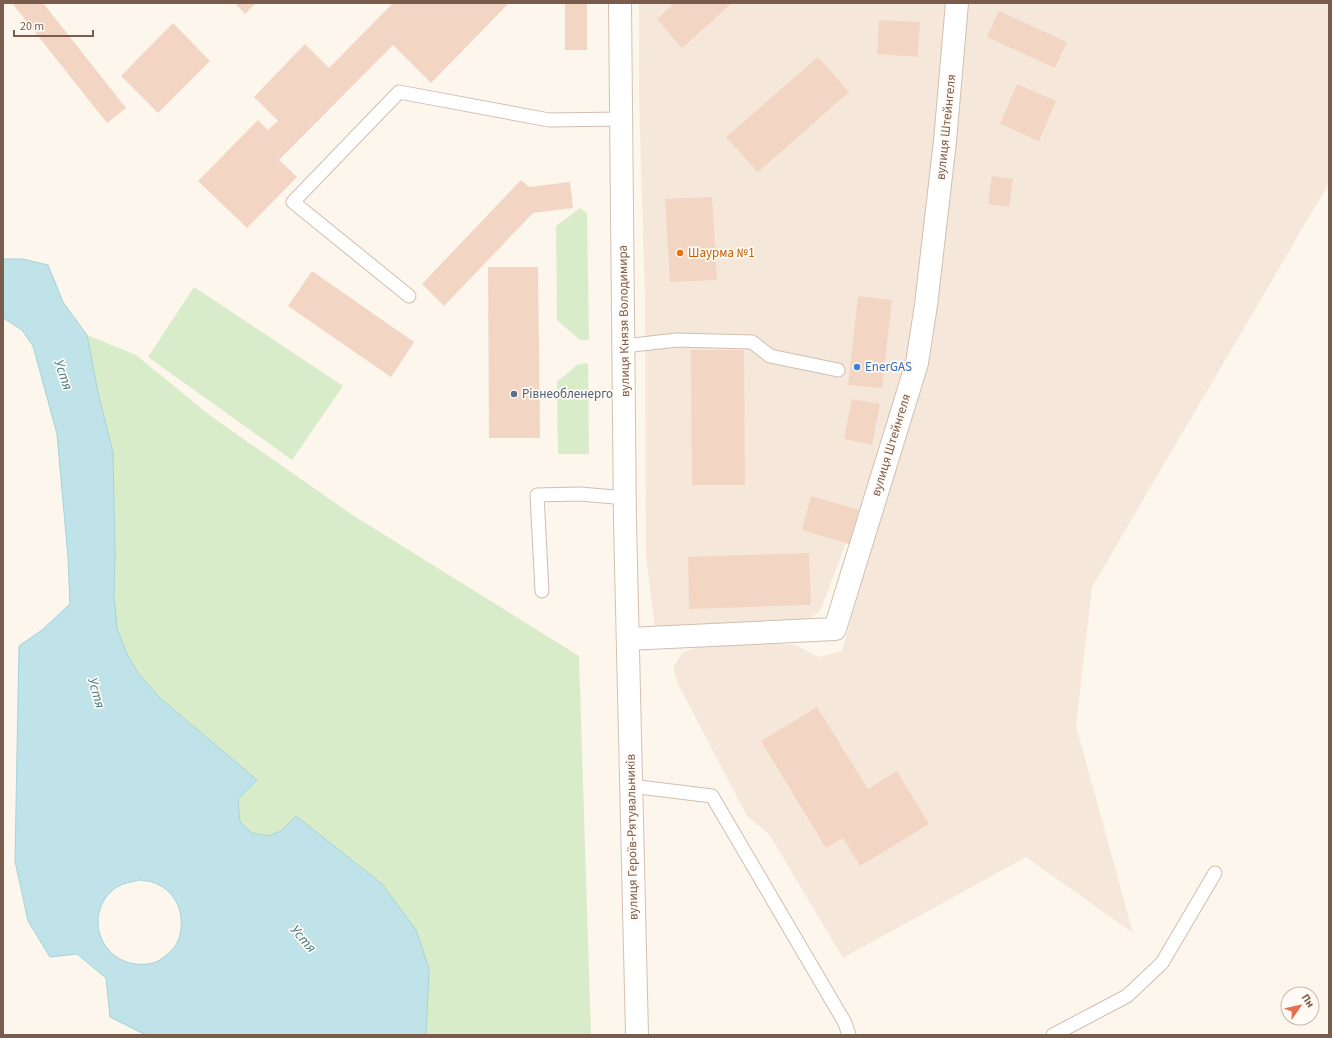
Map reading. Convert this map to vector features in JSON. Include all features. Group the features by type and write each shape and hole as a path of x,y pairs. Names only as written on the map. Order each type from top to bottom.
{"main road":[{"name":"вулиця Князя Володимира","path":"620,3 626,498 625,522 628,639"},
{"name":"вулиця Штейнгеля","path":"628,639 835,629 916,363 926,305 945,141 957,3"},
{"name":"вулиця Героїв-Рятувальників","path":"628,639 637,1035"}],"lane":[{"path":"409,296 293,202 399,92 549,120 621,120"},
{"path":"624,346 677,340 752,342 770,356 838,370"},
{"path":"542,591 537,495 580,494 626,498"},
{"path":"631,786 712,796 845,1023 849,1035"},
{"path":"1053,1035 1127,996 1162,963 1216,873"}],"shaded area":[{"path":"639,3 948,3 912,355 882,450 820,611 802,624 655,628 646,556 645,300 639,98"},
{"path":"967,3 1329,3 1329,183 1092,587 1076,726 1133,933 1026,857 843,958 769,834 747,816 678,684 673,668 682,653 709,642 737,640 796,645 818,657 842,651 889,487 915,408 938,281"}],"green space":[{"path":"580,208 587,213 589,340 580,340 557,320 556,226"},
{"path":"194,287 343,386 292,460 148,357"},
{"path":"87,335 136,355 212,417 354,516 579,656 591,1035 426,1035 428,969 281,831 268,836 252,833 240,822 238,799 257,780 160,698 138,673 127,654 117,629 114,595 113,453 99,397"},
{"path":"588,363 589,454 558,454 557,382 577,365"}],"water":[{"name":"Устя","path":"3,259 23,259 48,265 63,302 87,335 99,397 113,453 115,553 114,595 117,629 127,654 138,673 160,698 257,780 238,799 240,822 252,833 268,836 281,831 296,816 382,884 416,930 429,969 426,1035 146,1035 110,1017 106,978 77,954 50,957 28,921 15,861 19,646 42,630 70,604 68,557 57,434 33,346 22,330 3,318","holes":["140,880 155,883 169,892 178,905 181,929 176,945 163,958 151,963 136,964 123,961 113,954 105,945 100,934 98,922 100,910 105,899 114,889 120,885"]}],"building":[{"path":"12,3 43,3 126,108 107,123"},
{"path":"235,3 256,3 245,14"},
{"path":"393,3 509,3 431,83 393,45 279,160 297,177 247,228 198,181 258,120 268,130 278,121 254,97 305,44 329,68"},
{"path":"565,3 587,3 587,50 565,50"},
{"path":"675,3 732,3 682,48 657,19"},
{"path":"999,11 1067,42 1055,68 987,37"},
{"path":"879,20 920,22 918,57 877,54"},
{"path":"173,23 210,61 158,113 121,76"},
{"path":"818,57 849,92 758,172 726,137"},
{"path":"1017,84 1056,101 1039,141 1000,124"},
{"path":"992,176 1013,179 1009,207 988,204"},
{"path":"521,180 529,187 570,182 573,208 533,213 444,306 422,284"},
{"path":"712,197 717,280 670,282 665,199"},
{"name":"Рівнеобленерго","path":"488,267 538,267 540,438 489,438"},
{"path":"312,271 414,342 391,377 288,306"},
{"path":"858,296 892,300 882,388 848,385"},
{"path":"691,350 744,350 745,485 692,485"},
{"path":"852,399 880,404 872,445 844,439"},
{"path":"811,496 859,510 849,544 802,530"},
{"path":"809,553 811,605 689,609 688,557"},
{"path":"817,707 868,789 897,771 929,824 860,866 843,838 826,848 761,741"}],"place":[{"name":"Шаурма №1","path":"680,253"},
{"name":"EnerGAS","path":"857,367"},
{"name":"Рівнеобленерго","path":"514,394"}]}
